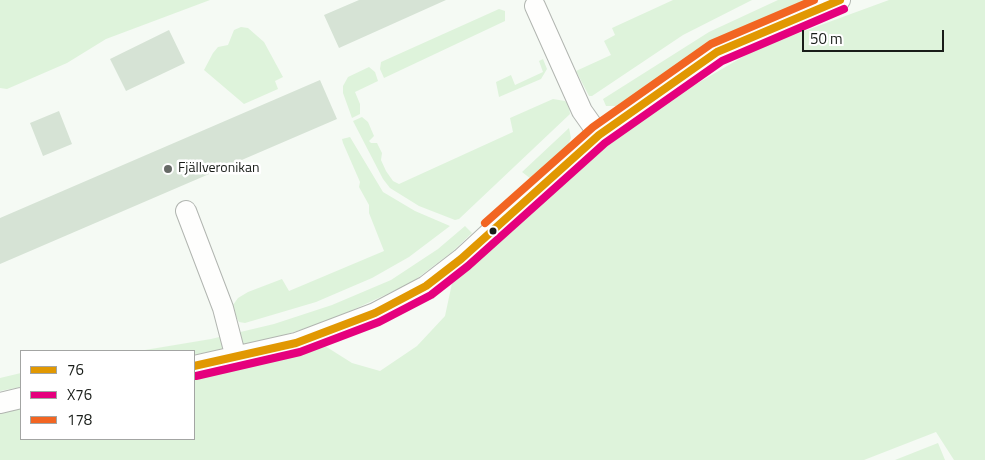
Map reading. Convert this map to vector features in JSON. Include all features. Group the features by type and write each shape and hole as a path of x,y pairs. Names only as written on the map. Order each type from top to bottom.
{"street":[{"path":"195,366 296,343 375,313 426,286 461,259 550,176 599,135 717,52 840,0"},
{"path":"536,6 582,111 599,135"},
{"path":"186,211 218,292 236,358"},
{"path":"0,403 20,398"}],"green space":[{"path":"0,0 210,0 106,39 67,63 7,89 0,88"},
{"path":"673,0 752,0 683,35 592,96 589,96 576,71 611,55 604,41 615,35 612,28"},
{"path":"778,0 814,0 716,41 616,106 606,106 603,99 709,32"},
{"path":"889,0 985,0 985,460 954,460 936,432 864,460 0,460 0,406 20,403 20,440 195,440 195,373 325,346 352,363 380,371 417,346 445,316 454,274 650,111 758,48"},
{"path":"499,9 505,11 505,21 384,78 380,69 381,62"},
{"path":"241,27 248,28 264,42 283,77 275,81 278,89 244,104 204,70 218,47 228,45 234,30"},
{"path":"543,59 547,69 541,79 499,97 496,82 511,75 515,85 543,72 539,61"},
{"path":"369,67 375,72 378,81 355,92 360,104 360,114 352,118 343,93 343,86 348,77"},
{"path":"553,99 565,101 569,106 570,114 459,219 455,220 419,206 390,188 383,179 353,121 362,117 368,122 374,136 369,141 377,143 382,153 381,160 386,171 393,181 399,184 513,132 510,118"},
{"path":"569,128 571,138 566,149 531,179 522,172"},
{"path":"350,137 383,192 415,211 450,226 409,257 372,278 316,302 245,323 239,322 233,311 233,305 238,298 248,292 282,279 289,291 384,251 369,213 369,205 359,187 360,182 343,143 342,139"},
{"path":"465,226 472,233 452,252 411,283 331,320 275,338 195,355 195,350 145,350 211,339 274,324 332,305 391,280 438,249"},
{"path":"20,373 20,387 0,391 0,378"},
{"path":"938,443 945,460 895,460"}],"building":[{"path":"359,0 446,0 339,48 324,15"},
{"path":"169,30 185,63 126,91 110,59"},
{"name":"Fjällveronikan","path":"320,80 337,119 0,264 0,218"},
{"path":"59,111 72,144 43,156 30,123"}],"transit line":[{"name":"178","path":"485,223 593,127 711,44 814,0"},
{"name":"76","path":"195,366 296,343 375,313 426,286 461,259 599,135 717,52 840,0"},
{"name":"X76","path":"196,376 300,352 379,322 431,295 468,266 605,143 722,61 844,9"}],"place":[{"name":"Fjällveronikan","path":"168,169"}]}
